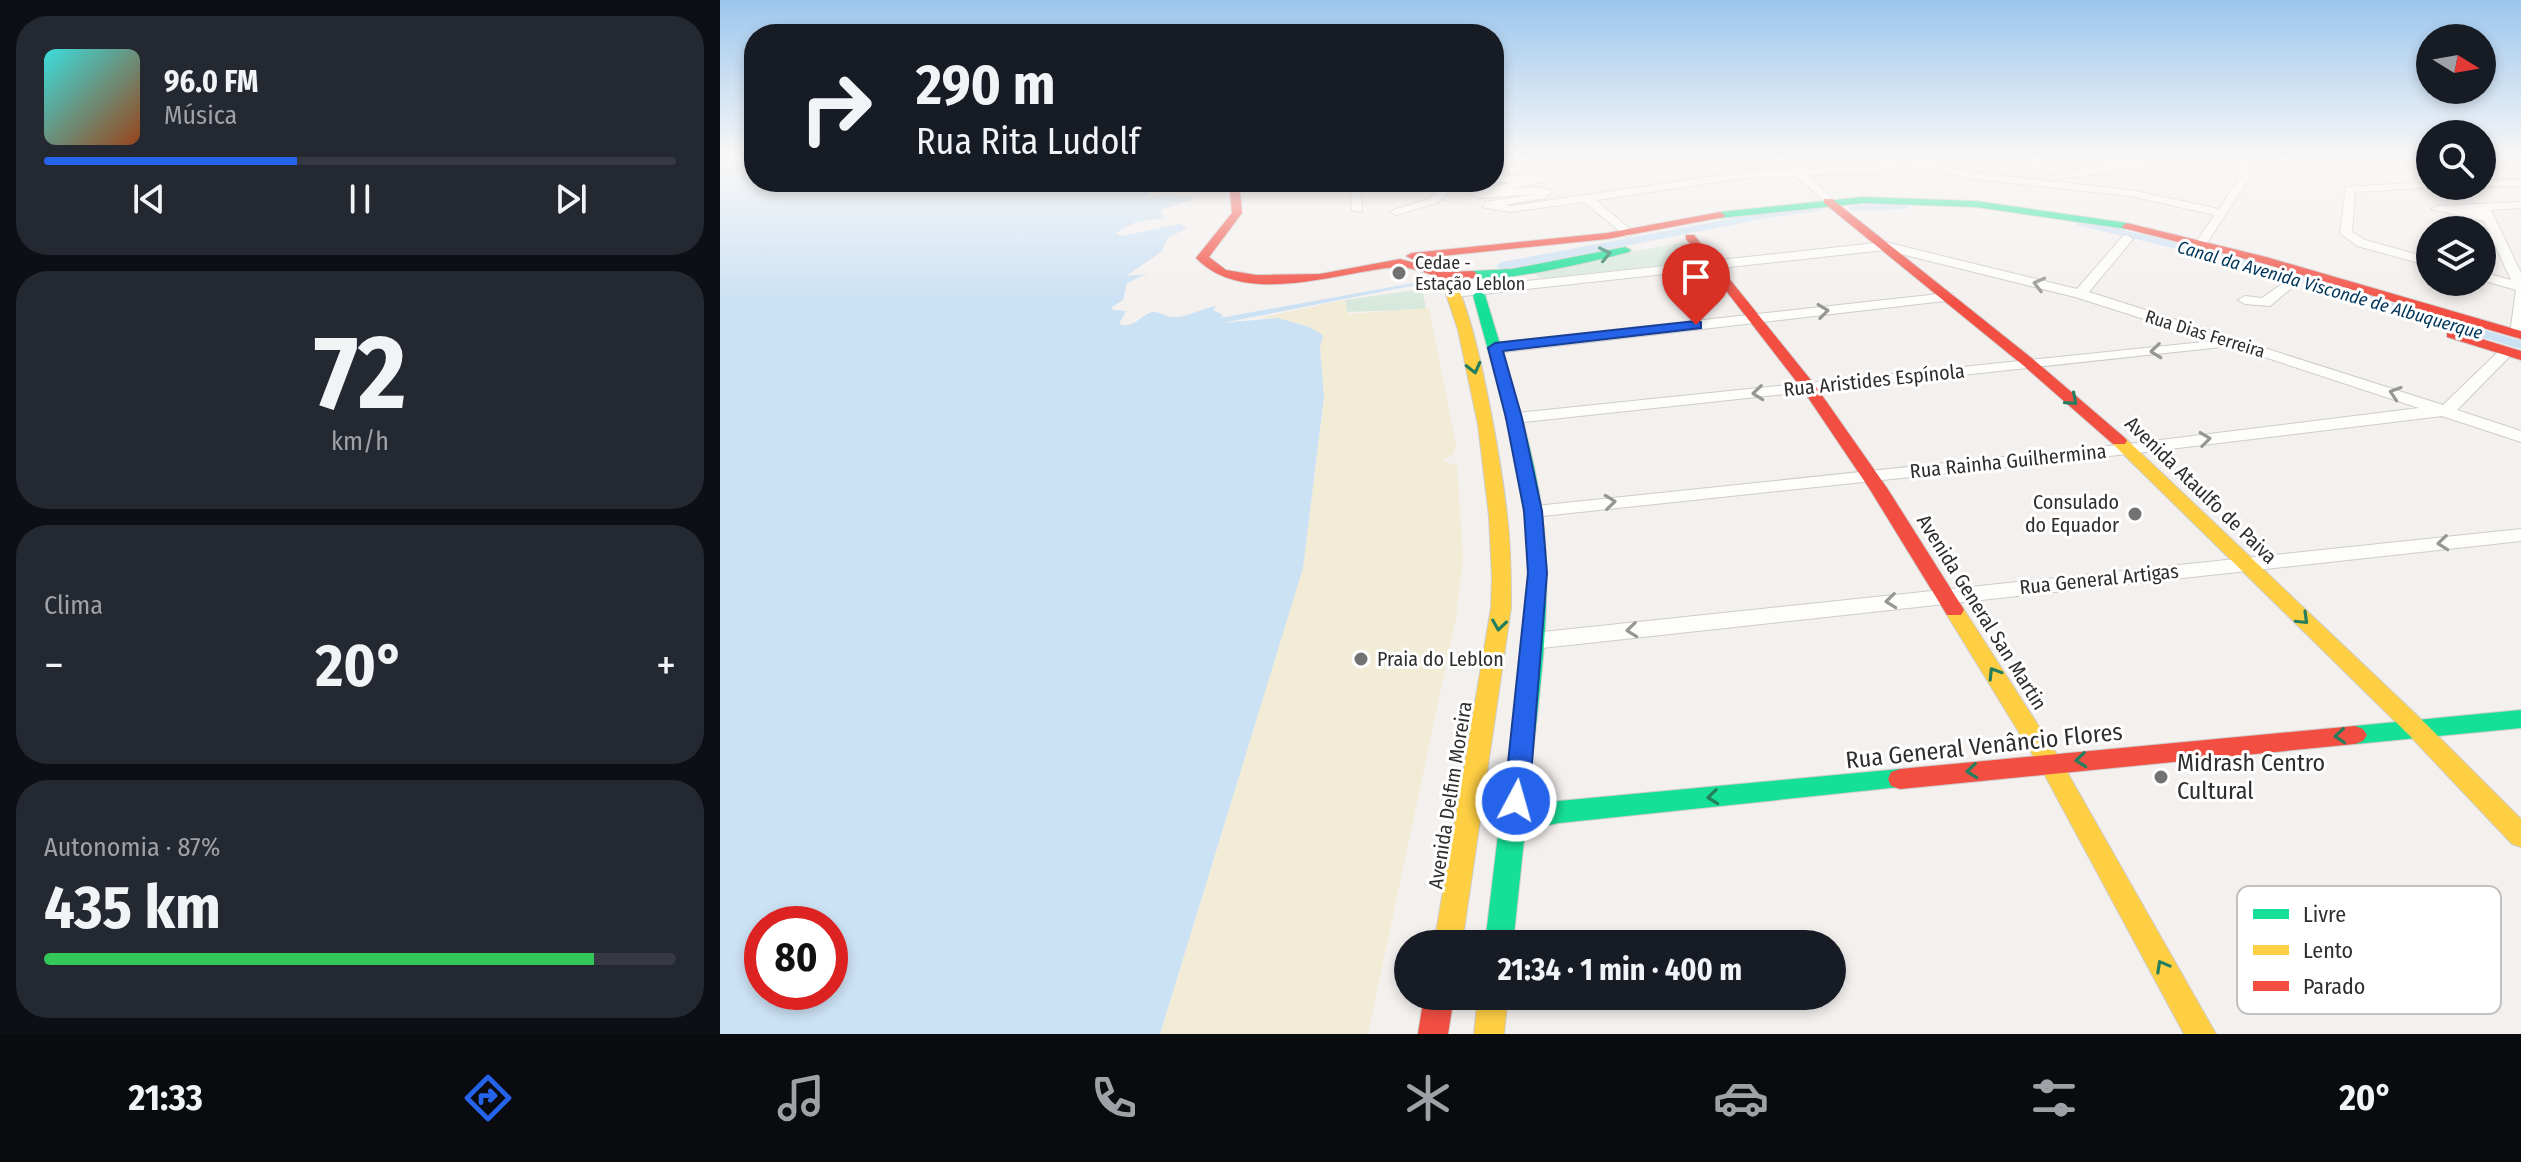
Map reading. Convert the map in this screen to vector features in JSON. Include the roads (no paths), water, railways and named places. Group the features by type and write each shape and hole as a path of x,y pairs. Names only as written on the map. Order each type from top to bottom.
{"main road":[{"path":"1204,263 1204,252 1237,213 1236,207"},
{"path":"1500,274 1482,265 1497,257 1747,210 1810,207"},
{"path":"1204,263 1227,274 1261,279 1317,279 1374,265 1406,263 1423,265 1450,284 1472,277 1529,269 1690,237 1815,207"},
{"name":"Avenida Ataulfo de Paiva","path":"1817,207 1850,219 1885,246 2029,363 2128,449 2417,729 2521,836"},
{"path":"1850,219 1924,212 1978,215 2132,233 2201,243 2519,334 2514,354 2132,233 1994,207"},
{"path":"1223,231 1221,239 1230,254 1264,272 1302,277 1412,256 1607,236"},
{"name":"Avenida General San Martin","path":"1690,237 1809,387 1870,475 2050,763 2201,1034"},
{"path":"1204,263 1230,254"},
{"path":"1412,256 1444,258 1472,277 1514,418 1533,511 1537,573 1533,641 1501,930"},
{"path":"1529,269 1528,277 1550,282"},
{"name":"Avenida Delfim Moreira","path":"1450,284 1483,404 1502,512 1504,562 1501,608 1450,930"},
{"name":"Rua General Venâncio Flores","path":"1463,853 1472,841 1487,831 1514,821 1559,812 2521,719"},
{"path":"1433,1034 1437,1010"},
{"path":"1489,1034 1492,1010"}],"street":[{"path":"1396,211 1410,207"},
{"path":"1489,207 1510,207"},
{"path":"1597,207 1627,233"},
{"path":"2196,207 2223,213"},
{"path":"2201,243 2227,207"},
{"path":"2348,207 2346,233 2361,243 2416,258"},
{"path":"2510,207 2486,212 2521,288 2519,334"},
{"path":"2080,294 2132,233"},
{"path":"1472,277 1550,282 1885,246"},
{"name":"Rua Dias Ferreira","path":"1885,246 2080,294 2447,410 2521,437"},
{"path":"2496,280 2521,288"},
{"path":"2245,300 2265,303 2289,283"},
{"path":"1495,348 1948,297"},
{"name":"Rua Aristides Espínola","path":"1514,418 2233,343"},
{"path":"2447,410 2514,354"},
{"name":"Rua Rainha Guilhermina","path":"1533,511 2128,449 2447,410"},
{"name":"Rua General Artigas","path":"1533,641 2521,535"}],"water":[{"path":"720,207 1169,207 1161,210 1161,215 1166,218 1136,222 1116,233 1121,236 1180,224 1187,228 1168,238 1161,252 1126,276 1147,274 1127,283 1123,300 1112,307 1113,310 1126,311 1119,324 1124,325 1134,323 1151,312 1178,317 1217,306 1213,310 1223,315 1220,318 1419,282 1421,284 1222,323 1278,318 1309,327 1323,335 1320,347 1324,397 1303,568 1160,1034 720,1034"}],"waterway":[{"name":"Canal da Avenida Visconde de Albuquerque","path":"1853,208 1891,207"},
{"path":"1502,266 1772,214 1817,209"},
{"name":"Canal da Avenida Visconde de Albuquerque","path":"2081,223 2234,259 2521,345"}],"place":[{"name":"Cedae - Estação Leblon","path":"1399,273"},
{"name":"Consulado do Equador","path":"2135,514"},
{"name":"Praia do Leblon","path":"1361,659"},
{"name":"Midrash Centro Cultural","path":"2161,777"}]}
